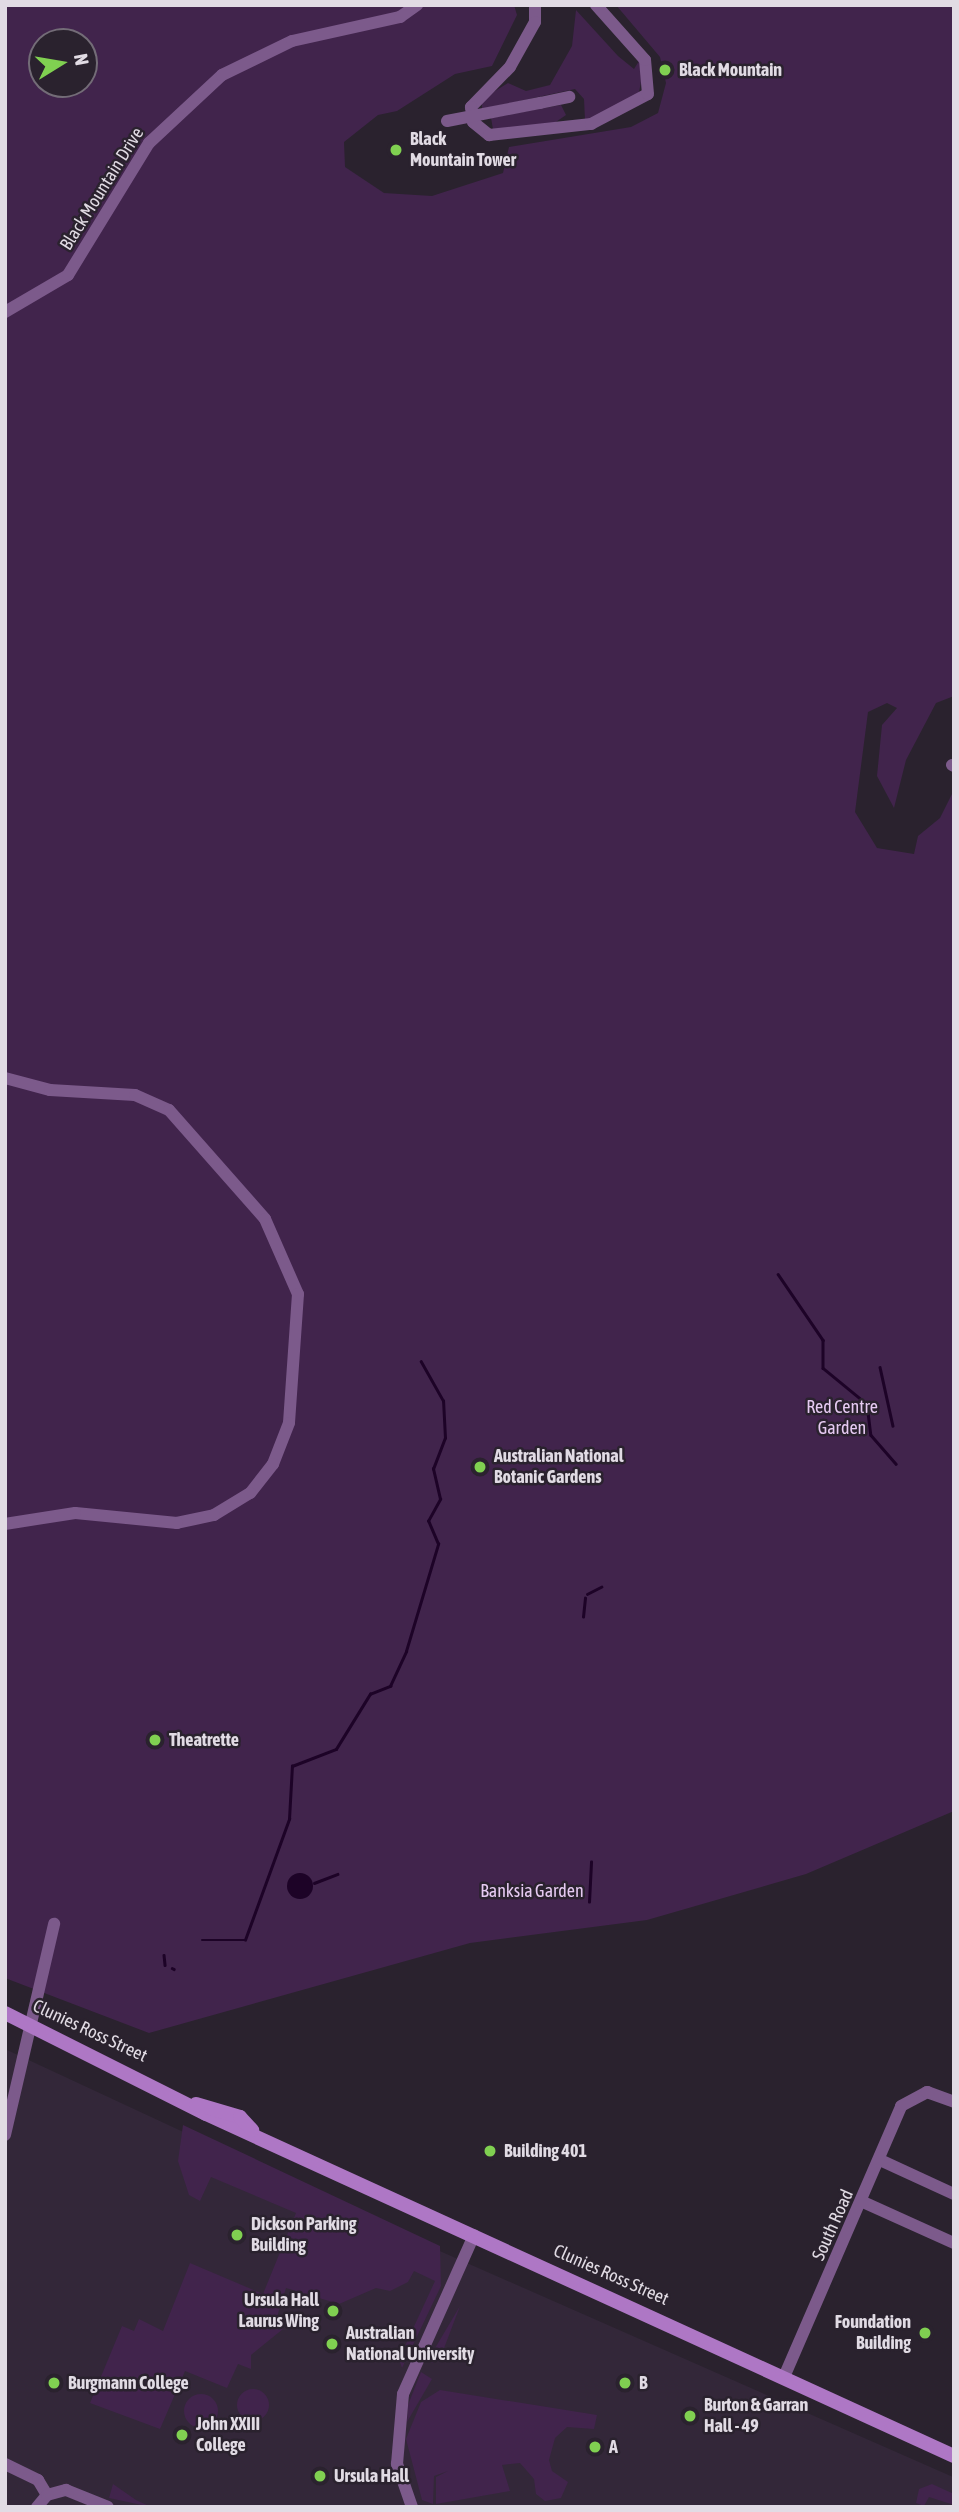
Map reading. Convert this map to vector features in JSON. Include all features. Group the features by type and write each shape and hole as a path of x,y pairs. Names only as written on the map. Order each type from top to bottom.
{"street":[{"name":"Black Mountain Drive","path":"5,312 68,275 149,143 222,75 292,41 400,17 417,5"},
{"path":"535,5 535,22 510,67 471,107 473,122 489,135 591,124 648,94 645,60 596,5"},
{"path":"447,121 569,97"},
{"path":"5,1078 50,1090 135,1096 169,1110 265,1219 298,1294 289,1423 274,1464 250,1493 194,1521 44,1513 5,1524"},
{"path":"5,2135 54,1924"},
{"name":"Clunies Ross Street","path":"5,2012 474,2235 954,2456"},
{"name":"South Road","path":"784,2377 863,2202 901,2106 919,2094 954,2102"},
{"path":"880,2160 954,2194"},
{"path":"863,2202 954,2243"},
{"path":"412,2507 397,2464 403,2394 474,2235"},
{"path":"5,2464 38,2480 47,2495"},
{"path":"37,2507 47,2495 66,2490 108,2507"}],"shaded area":[{"path":"300,1873 309,1877 313,1886 309,1895 300,1899 291,1895 287,1886 291,1877"},
{"name":"Australian National University","path":"5,2049 433,2248 953,2477 954,2507 5,2507"}],"green space":[{"path":"5,5 514,5 517,15 492,66 455,74 397,111 378,115 344,142 345,167 384,193 432,196 503,173 509,147 631,127 658,113 666,83 660,57 616,5 954,5 954,696 936,703 906,760 894,808 877,776 882,725 897,708 887,703 868,712 855,812 877,848 914,854 918,836 940,818 954,790 954,1811 806,1874 647,1920 470,1943 149,2033 5,1978"},
{"path":"576,10 618,56 634,69 639,61 643,72 638,97 585,120 584,99 575,89 482,109 482,99 508,83 526,91 550,85 572,46"},
{"path":"561,105 566,115 553,124 493,129 491,118"},
{"path":"183,2125 440,2246 441,2286 402,2368 399,2359 435,2281 414,2271 408,2282 390,2291 376,2288 339,2304 286,2288 276,2320 283,2329 251,2355 251,2369 238,2364 227,2388 185,2371 160,2429 90,2403 122,2326 134,2331 139,2319 163,2331 190,2263 263,2294 296,2213 211,2177 200,2201 189,2195 178,2161"},
{"path":"460,2306 443,2351 433,2363 428,2360"},
{"path":"421,2372 432,2379 407,2422 408,2405"},
{"path":"253,2389 264,2394 269,2405 264,2416 253,2421 242,2416 237,2405 242,2394"},
{"path":"440,2390 597,2415 594,2429 567,2427 555,2438 549,2460 552,2471 568,2482 561,2498 545,2501 536,2494 534,2479 520,2463 502,2465 510,2491 436,2504 436,2477 448,2471 434,2476 433,2504 422,2500 406,2439 421,2402"},
{"path":"201,2394 213,2399 218,2411 213,2423 201,2428 189,2423 184,2411 189,2399"},
{"path":"113,2484 136,2500 151,2507 109,2498"},
{"path":"932,2484 954,2494 954,2505 929,2497 924,2506 916,2503 919,2489"}],"waterway":[{"path":"778,1274 823,1340 823,1368 867,1404 871,1435 896,1464"},
{"path":"202,1940 245,1940 289,1819 292,1766 336,1749 370,1694 390,1686 406,1651 438,1544 428,1521 440,1499 433,1469 445,1438 443,1401 421,1362"},
{"path":"880,1367 893,1426"},
{"path":"587,1594 601,1587"},
{"path":"583,1617 585,1598"},
{"path":"589,1902 591,1862"},
{"path":"314,1883 337,1874"},
{"path":"164,1955 165,1965"}],"place":[{"name":"Black Mountain","path":"665,70"},
{"name":"Black Mountain Tower","path":"396,150"},
{"name":"Australian National Botanic Gardens","path":"480,1467"},
{"name":"Theatrette","path":"155,1740"},
{"name":"Building 401","path":"490,2151"},
{"name":"Dickson Parking Building","path":"237,2235"},
{"name":"Ursula Hall Laurus Wing","path":"333,2311"},
{"name":"Foundation Building","path":"925,2333"},
{"name":"Australian National University","path":"332,2344"},
{"name":"Burgmann College","path":"54,2383"},
{"name":"B","path":"625,2383"},
{"name":"Burton & Garran Hall - 49","path":"690,2416"},
{"name":"John XXIII College","path":"182,2435"},
{"name":"A","path":"595,2447"},
{"name":"Ursula Hall","path":"320,2476"}],"park label":[{"name":"Red Centre Garden","path":"842,1418"},
{"name":"Banksia Garden","path":"532,1891"}]}
